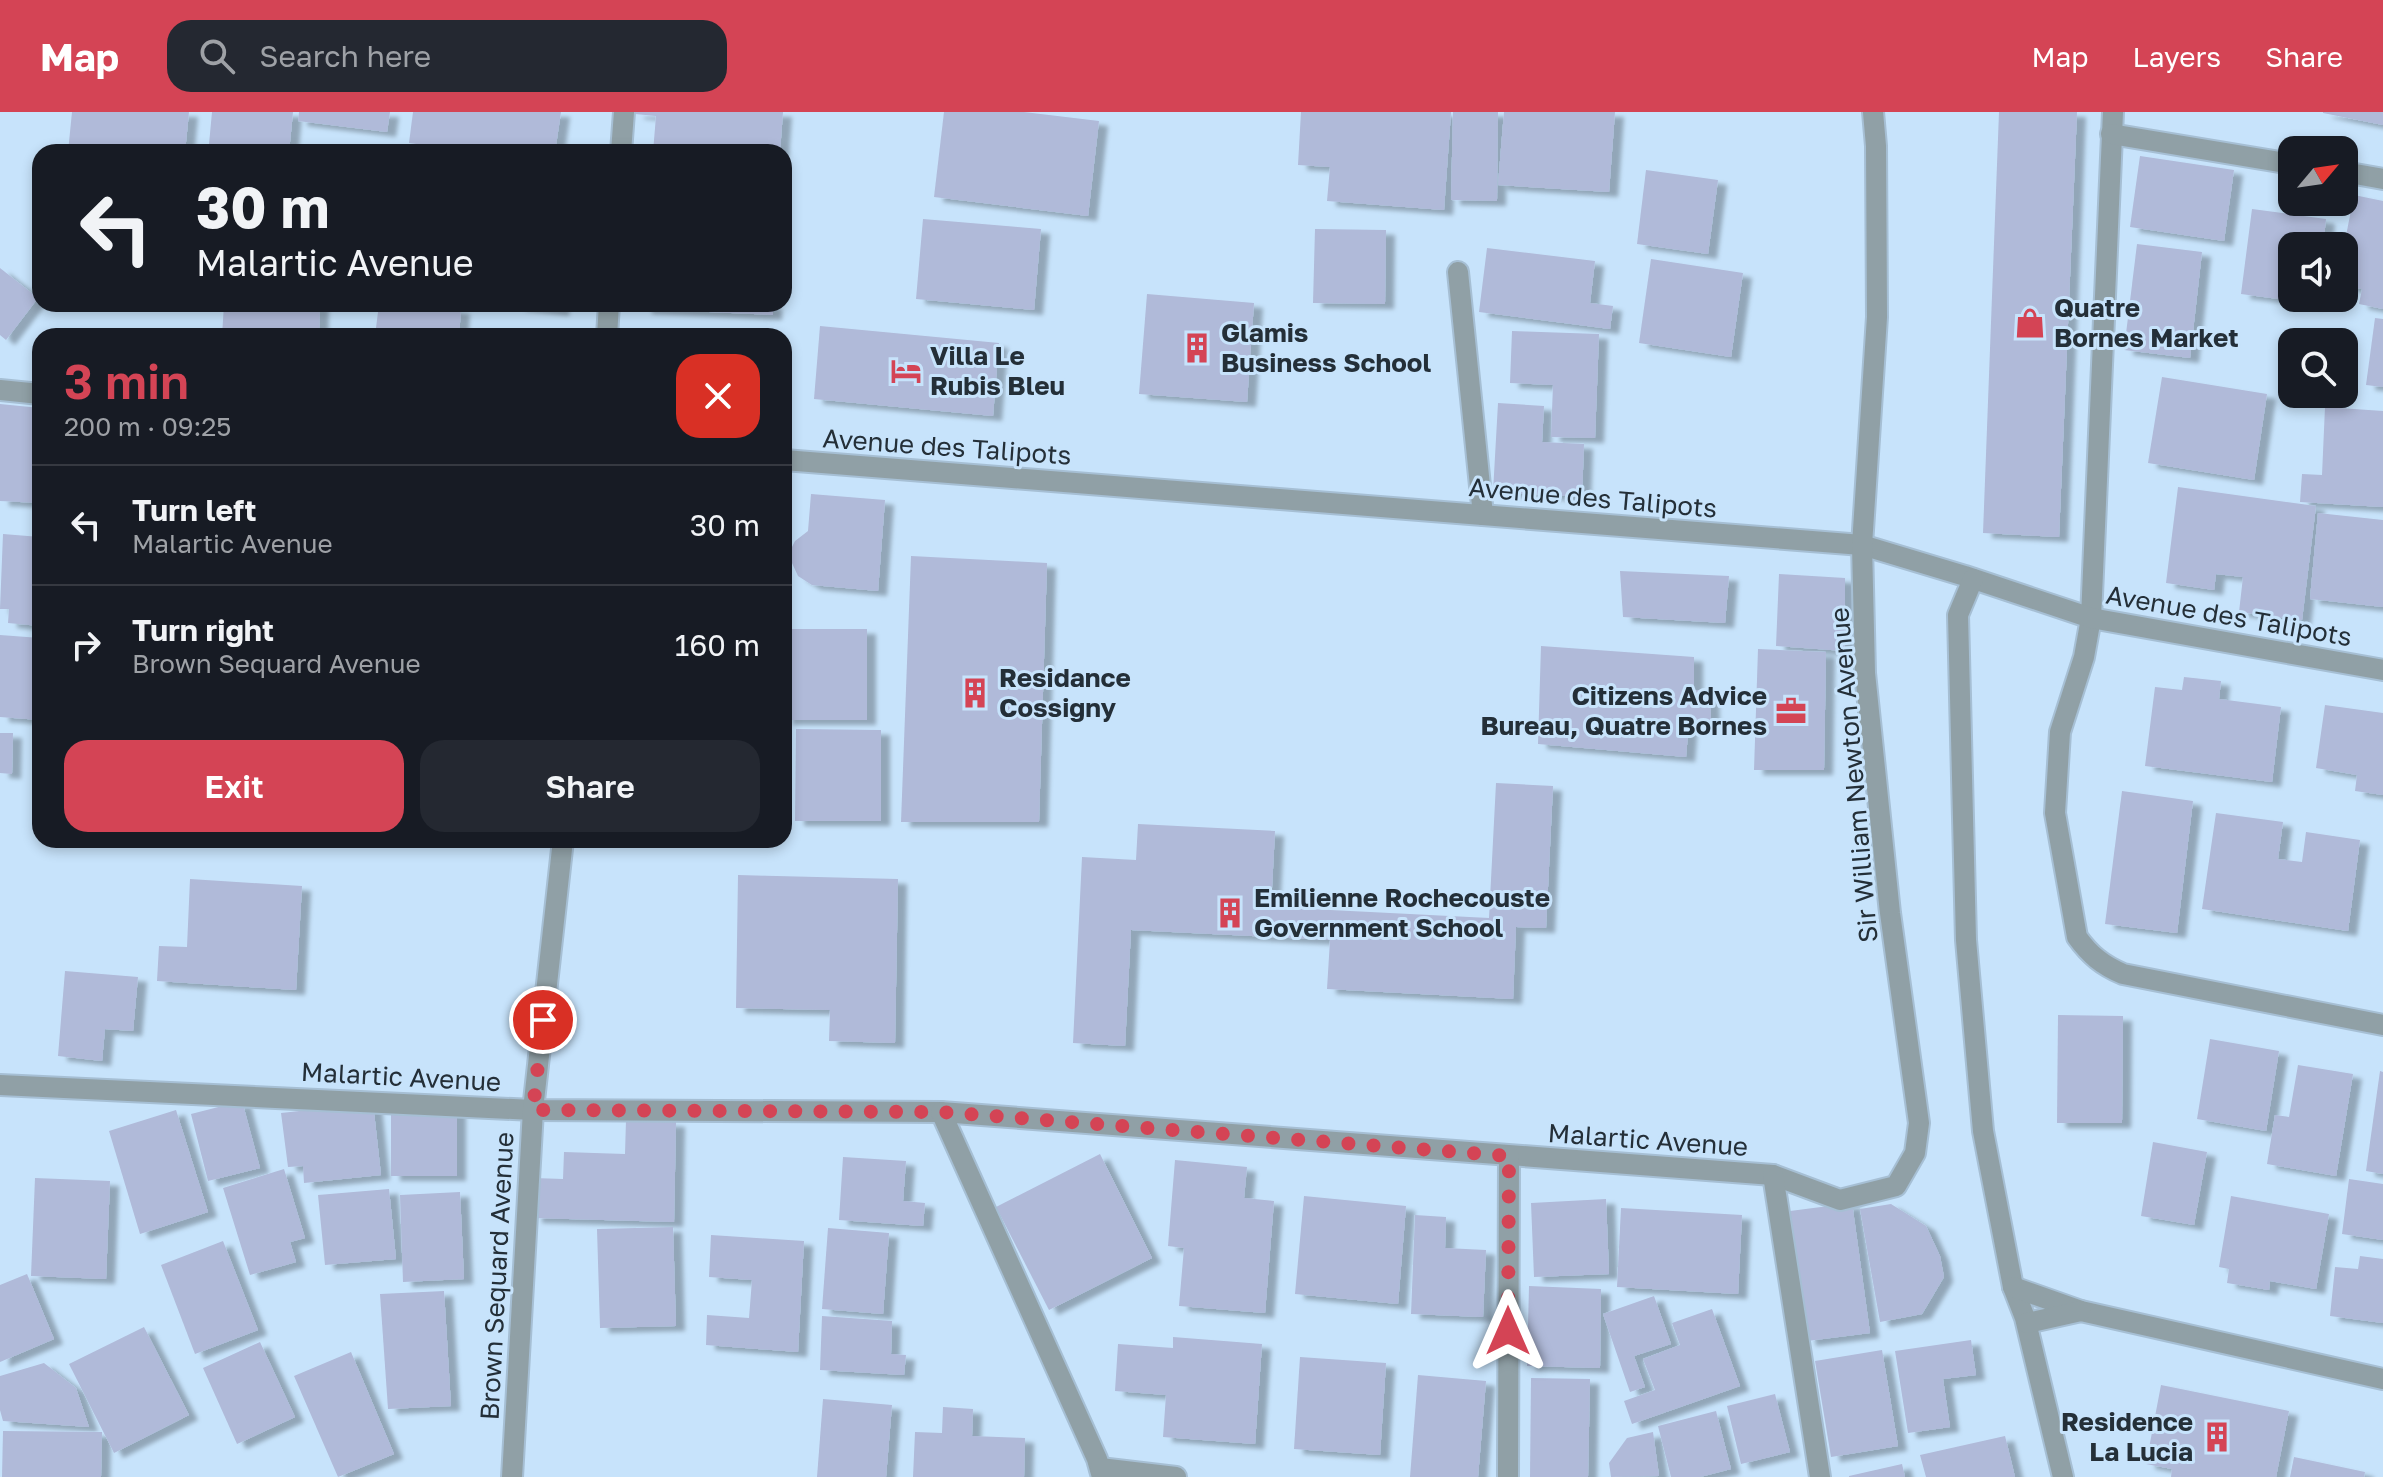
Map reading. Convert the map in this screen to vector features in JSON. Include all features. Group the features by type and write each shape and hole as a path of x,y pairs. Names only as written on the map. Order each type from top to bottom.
{"street":[{"path":"622,144 624,112"},
{"name":"Sir William Newton Avenue","path":"1873,112 1877,317 1862,545 1865,673 1890,913 1919,1123 1915,1153 1896,1186"},
{"path":"2113,112 2091,618 2084,657 2060,732 2055,813 2077,937 2104,966 2123,974 2383,1025"},
{"path":"2111,134 2278,162"},
{"path":"2358,175 2383,179"},
{"path":"1458,272 1483,515"},
{"path":"0,390 32,393"},
{"name":"Avenue des Talipots","path":"792,461 1862,545 2091,618 2383,670"},
{"path":"1973,579 1958,615 1966,940 1983,1131 2013,1287 2027,1323 2063,1477"},
{"name":"Brown Sequard Avenue","path":"512,1477 533,1110 562,848"},
{"name":"Malartic Avenue","path":"0,1085 533,1110 941,1112 1773,1175 1840,1200 1896,1186"},
{"path":"941,1112 1024,1290 1101,1473 1176,1477"},
{"path":"1508,1477 1509,1156"},
{"path":"1773,1175 1820,1477"},
{"path":"2013,1287 2081,1311 2383,1379"},
{"path":"2027,1323 2081,1311"}],"building":[{"path":"72,112 189,112 186,144 69,144"},
{"path":"212,112 293,112 290,144 209,144"},
{"path":"299,112 390,112 387,132 298,121"},
{"path":"413,112 561,112 556,144 409,143"},
{"path":"783,112 781,144 654,144 656,116 635,114"},
{"path":"944,112 1024,112 1099,121 1088,216 934,197"},
{"path":"1301,112 1451,112 1444,210 1327,201 1330,167 1298,165"},
{"path":"1453,112 1498,112 1497,201 1451,200"},
{"path":"1504,112 1615,112 1609,192 1498,185"},
{"name":"Quatre Bornes Market","path":"1999,112 2077,112 2059,537 1983,533"},
{"path":"2383,112 2383,125 2323,113"},
{"path":"2140,156 2234,170 2224,241 2130,227"},
{"path":"1646,170 1718,180 1708,254 1637,244"},
{"path":"2358,196 2383,201 2383,309 2359,304 2362,289 2358,288 2358,232 2347,232 2350,216 2358,216"},
{"path":"2252,209 2278,213 2278,216 2326,219 2325,232 2278,232 2278,299 2241,294"},
{"path":"923,219 1041,229 1034,310 916,299"},
{"path":"1315,229 1386,230 1385,304 1313,303"},
{"path":"2137,244 2202,252 2190,358 2124,350"},
{"path":"1487,248 1595,261 1590,303 1613,306 1610,329 1479,312"},
{"path":"1651,259 1743,273 1731,357 1639,343"},
{"path":"0,268 32,293 32,306 6,340 0,335"},
{"name":"Glamis Business School","path":"1147,294 1254,303 1247,402 1139,394"},
{"path":"224,312 320,312 319,328 222,328"},
{"path":"378,312 461,312 460,328 376,328"},
{"path":"708,312 773,312 773,315"},
{"path":"2375,318 2383,319 2383,387 2366,385"},
{"name":"Villa Le Rubis Bleu","path":"820,326 999,343 993,416 814,399"},
{"path":"1512,331 1599,334 1595,438 1551,437 1553,385 1510,383"},
{"path":"2162,377 2267,394 2254,480 2148,463"},
{"path":"1498,403 1544,406 1542,442 1584,444 1582,497 1493,492"},
{"path":"0,404 32,407 32,503 0,501"},
{"path":"2325,408 2383,411 2383,507 2300,502 2302,474 2322,475"},
{"path":"2178,487 2316,506 2302,620 2239,612 2243,577 2216,574 2214,590 2166,583"},
{"path":"811,494 885,500 878,591 812,585 798,576 792,563 792,547 808,531"},
{"path":"2318,513 2383,520 2383,607 2310,599"},
{"path":"3,534 32,536 32,625 8,623 9,609 0,609"},
{"name":"Residance Cossigny","path":"911,556 1047,563 1039,822 901,822"},
{"path":"1620,571 1729,576 1725,623 1623,617"},
{"path":"1779,574 1845,578 1845,651 1776,646"},
{"path":"792,629 867,629 867,720 792,720"},
{"path":"0,635 32,637 32,719 0,717"},
{"path":"1541,646 1694,657 1694,690 1710,691 1711,722 1689,722 1686,757 1538,744"},
{"name":"Citizens Advice Bureau, Quatre Bornes","path":"1758,649 1826,652 1824,770 1754,770"},
{"path":"2184,677 2221,681 2219,699 2281,707 2272,782 2145,766 2155,687 2182,690"},
{"path":"2325,705 2383,713 2383,795 2355,791 2357,775 2316,768"},
{"path":"796,729 881,730 881,821 795,821"},
{"path":"0,733 13,733 12,774 0,773"},
{"name":"Emilienne Rochecouste Government School","path":"1496,783 1553,786 1546,928 1516,927 1513,999 1327,989 1330,940 1131,930 1125,1046 1073,1043 1082,857 1136,860 1138,824 1275,831 1271,907 1489,918"},
{"path":"2122,791 2193,801 2177,933 2105,924"},
{"path":"2216,813 2283,822 2278,859 2302,862 2306,832 2360,840 2348,931 2202,909"},
{"path":"738,875 898,879 895,1043 829,1041 830,1010 736,1008"},
{"path":"190,879 302,886 296,990 157,981 159,946 187,947"},
{"path":"65,971 138,977 133,1031 105,1029 102,1061 58,1056"},
{"path":"2058,1015 2123,1016 2122,1123 2057,1123"},
{"path":"2210,1039 2279,1051 2266,1131 2197,1119"},
{"path":"2298,1065 2353,1074 2336,1176 2267,1164 2275,1115 2289,1117"},
{"path":"2380,1071 2383,1072 2383,1174 2366,1171"},
{"path":"242,1101 260,1168 208,1181 191,1114"},
{"path":"373,1103 381,1175 304,1183 303,1166 288,1167 281,1113"},
{"path":"457,1109 457,1176 391,1176 391,1110"},
{"path":"176,1110 208,1212 140,1234 109,1131"},
{"path":"626,1120 676,1122 674,1222 533,1218 534,1178 563,1179 564,1152 625,1154"},
{"path":"2153,1142 2207,1152 2194,1225 2141,1216"},
{"path":"1100,1154 1152,1258 1049,1310 996,1207"},
{"path":"843,1157 906,1161 903,1201 925,1203 923,1226 839,1220"},
{"path":"1175,1160 1247,1167 1244,1198 1274,1201 1265,1313 1179,1306 1184,1248 1168,1246"},
{"path":"284,1169 305,1238 290,1242 296,1262 250,1275 223,1188"},
{"path":"35,1178 110,1181 106,1279 31,1276"},
{"path":"2349,1179 2383,1184 2383,1240 2342,1234"},
{"path":"389,1189 396,1259 325,1265 318,1195"},
{"path":"460,1192 464,1279 403,1282 400,1195"},
{"path":"1304,1196 1406,1206 1398,1304 1295,1294"},
{"path":"2231,1196 2329,1214 2316,1289 2270,1281 2269,1290 2227,1283 2229,1269 2219,1267"},
{"path":"1606,1199 1609,1274 1534,1277 1531,1203"},
{"path":"1852,1203 1870,1333 1807,1341 1790,1211"},
{"path":"1891,1204 1926,1226 1940,1256 1944,1277 1922,1314 1880,1322 1860,1209"},
{"path":"1621,1208 1742,1215 1738,1294 1617,1287"},
{"path":"1415,1215 1446,1217 1445,1248 1486,1250 1483,1317 1411,1314"},
{"path":"673,1227 676,1326 600,1328 597,1229"},
{"path":"828,1228 889,1233 883,1314 822,1309"},
{"path":"711,1235 804,1241 798,1352 706,1345 707,1315 749,1318 752,1280 709,1277"},
{"path":"223,1241 258,1330 195,1354 161,1265"},
{"path":"2360,1256 2383,1259 2383,1323 2330,1316 2335,1267 2358,1269"},
{"path":"27,1274 54,1339 0,1362 0,1285"},
{"path":"1529,1286 1601,1289 1600,1368 1527,1366"},
{"path":"444,1291 451,1406 388,1409 380,1294"},
{"path":"1654,1296 1671,1344 1634,1356 1645,1387 1630,1392 1603,1314"},
{"path":"1712,1309 1740,1386 1632,1424 1624,1401 1655,1390 1643,1359 1680,1345 1672,1323"},
{"path":"822,1316 892,1321 891,1354 906,1355 904,1375 820,1370"},
{"path":"144,1327 189,1415 114,1453 69,1364"},
{"path":"1173,1337 1262,1344 1255,1444 1163,1437 1166,1395 1115,1391 1118,1344 1173,1348"},
{"path":"1971,1340 1976,1375 1943,1379 1950,1427 1908,1433 1895,1351"},
{"path":"260,1342 295,1417 237,1444 203,1368"},
{"path":"1882,1350 1898,1446 1831,1457 1815,1361"},
{"path":"351,1352 394,1454 338,1477 294,1376"},
{"path":"1300,1357 1386,1363 1380,1455 1294,1449"},
{"path":"44,1363 76,1388 89,1427 3,1421 0,1376"},
{"path":"1418,1375 1486,1381 1478,1477 1410,1477"},
{"path":"1531,1378 1590,1379 1588,1477 1530,1477"},
{"name":"Residence La Lucia","path":"2161,1385 2289,1411 2276,1477 2171,1477 2172,1469 2146,1464"},
{"path":"1775,1394 1790,1452 1741,1464 1727,1406"},
{"path":"823,1399 892,1405 886,1477 817,1477"},
{"path":"943,1407 973,1409 972,1436 1025,1438 1024,1477 913,1477 915,1432 942,1433"},
{"path":"1716,1411 1731,1469 1700,1477 1671,1477 1658,1426"},
{"path":"3,1431 102,1432 101,1477 2,1477"},
{"path":"1653,1432 1659,1476 1611,1477 1609,1463 1627,1438"},
{"path":"2005,1436 2015,1477 1926,1477 1920,1455"},
{"path":"2294,1457 2365,1472 2364,1477 2290,1477"},
{"path":"1902,1464 1905,1477 1849,1477 1849,1476"}],"place":[{"name":"Quatre Bornes Market","path":"2030,323"},
{"name":"Glamis Business School","path":"1197,348"},
{"name":"Villa Le Rubis Bleu","path":"906,371"},
{"name":"Residance Cossigny","path":"975,693"},
{"name":"Citizens Advice Bureau, Quatre Bornes","path":"1791,711"},
{"name":"Emilienne Rochecouste Government School","path":"1230,913"},
{"name":"Residence La Lucia","path":"2217,1437"}],"route":[{"path":"543,1020 533,1110 941,1112 1509,1156 1508,1331"}]}
